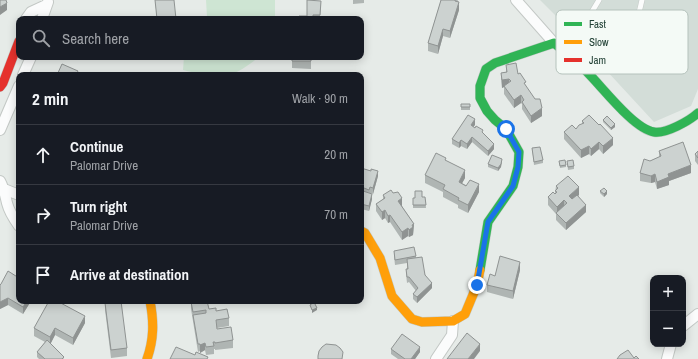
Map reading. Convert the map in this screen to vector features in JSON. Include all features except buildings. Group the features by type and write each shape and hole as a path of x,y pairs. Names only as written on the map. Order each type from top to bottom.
{"street":[{"path":"364,232 373,244 380,258 392,296 412,319 422,322 453,322 465,314 477,285 488,222 513,186 518,167 519,152 506,129 487,111 480,98 480,86 486,69 495,63 554,43 516,0"},
{"path":"28,16 31,12 47,3"},
{"path":"43,16 47,3"},
{"path":"0,86 3,83 16,49"},
{"path":"25,72 30,60"},
{"path":"589,74 619,106 640,125 654,132 670,129 683,124 698,113"},
{"path":"0,130 16,93"},
{"path":"2,185 16,193"},
{"path":"2,185 7,204 16,221"},
{"path":"148,359 155,326 151,304"},
{"path":"686,324 698,314"},
{"path":"436,359 452,335 453,322"},
{"path":"667,359 670,347"}],"lane":[{"path":"593,10 599,0"},
{"path":"639,10 642,0"}],"shaded area":[{"path":"540,0 698,0 698,89 691,106 654,122 610,74 688,74 688,10 556,10 556,16"}],"green space":[{"path":"206,0 275,0 275,16 207,16"},
{"path":"184,60 255,60 237,72 192,72 183,70"}],"traffic: fast":[{"path":"480,270 488,222 513,186 518,167 519,152 506,129 487,111 480,98 480,86 486,69 495,63 554,43 556,45"},
{"path":"589,74 637,124 654,132 671,129 689,120 698,113"}],"traffic: slow":[{"path":"364,232 380,258 392,296 412,319 422,322 453,321 465,314 477,285 480,270"},
{"path":"147,359 153,330 150,304"}],"traffic: jam":[{"path":"0,87 3,83 16,49"}],"route":[{"path":"477,285 488,222 513,186 518,167 519,152 506,129"}]}
